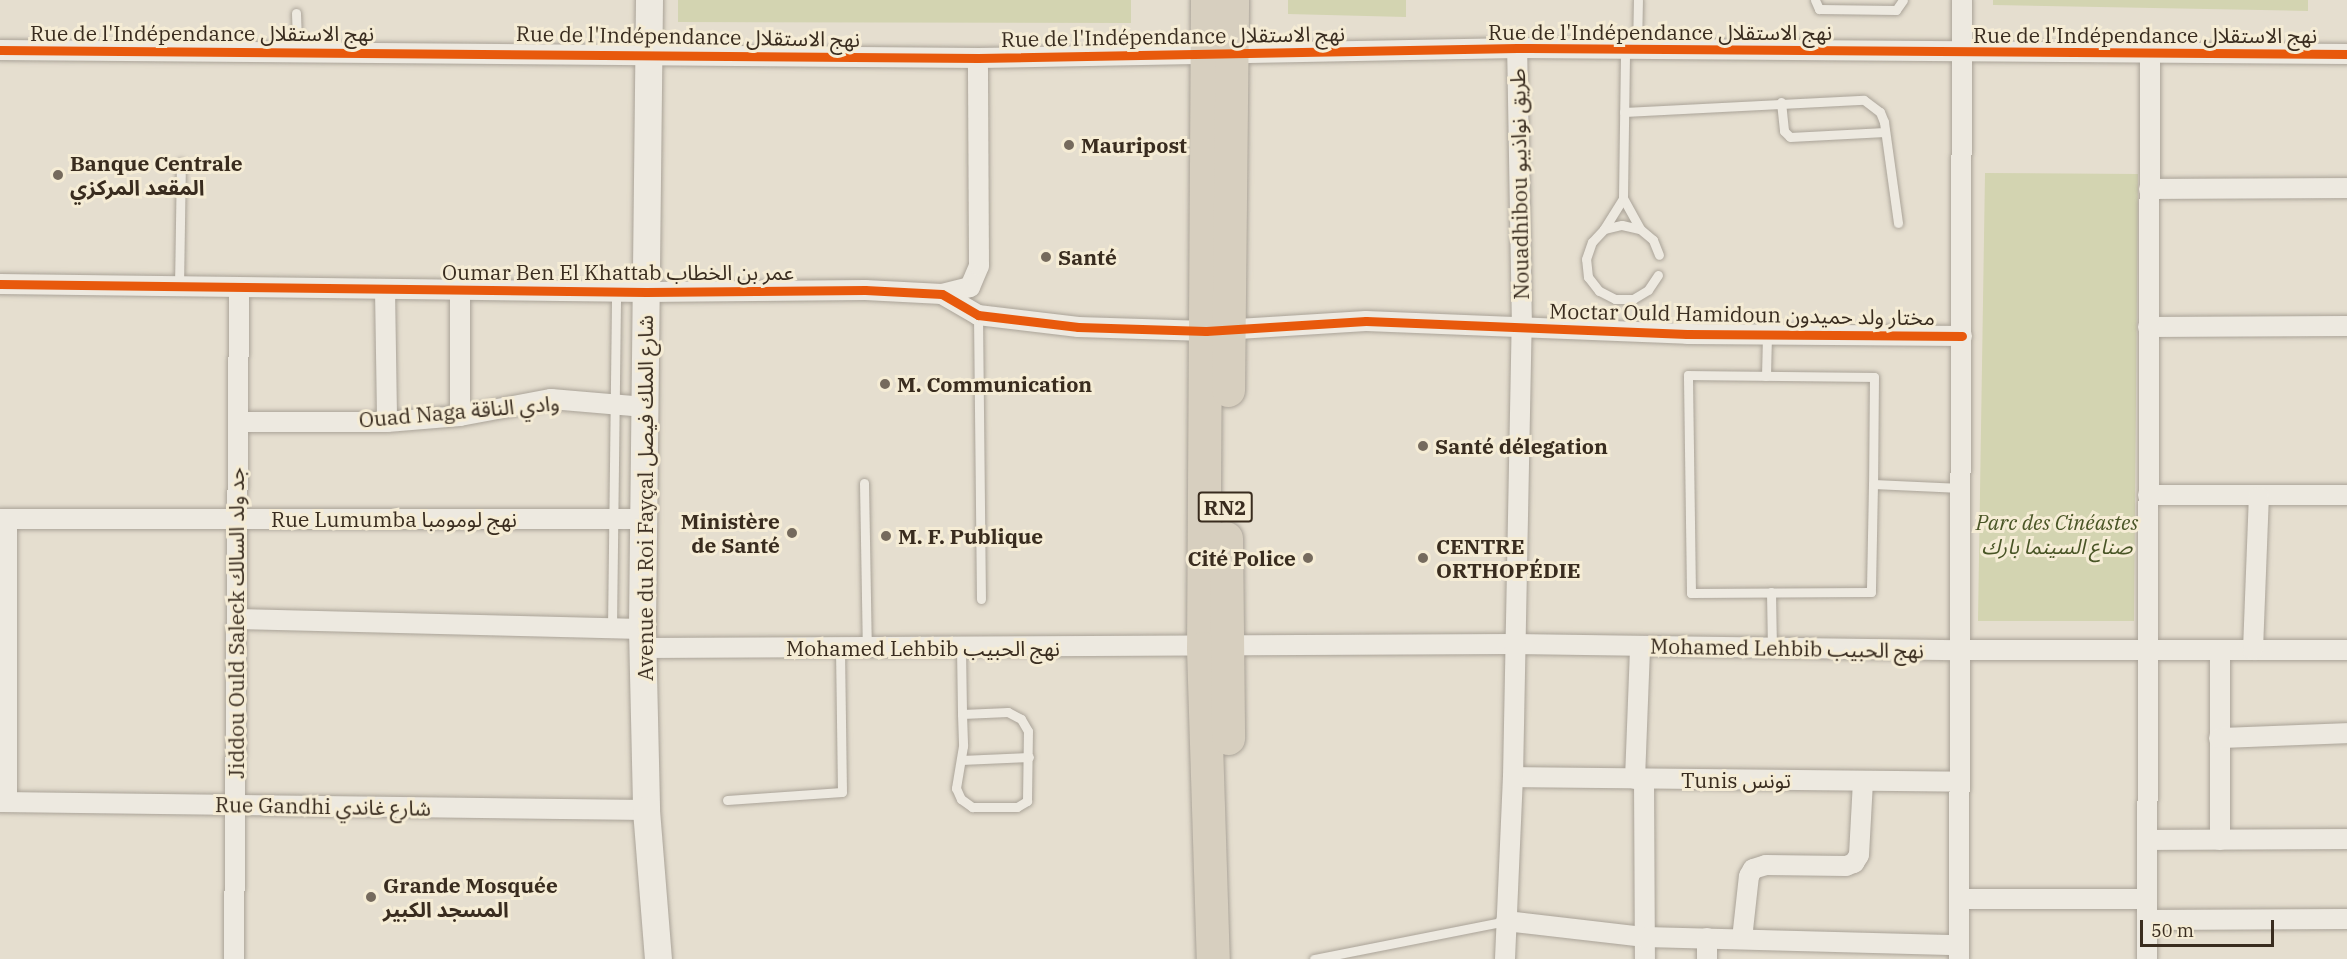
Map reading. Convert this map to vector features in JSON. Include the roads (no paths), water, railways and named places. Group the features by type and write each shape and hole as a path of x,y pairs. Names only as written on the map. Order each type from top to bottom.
{"highway":[{"name":"RN2","path":"1207,0 1218,54 1213,959"},
{"name":"RN2","path":"1218,54 1232,0"},
{"name":"RN2","path":"1215,648 1233,959"}],"street":[{"name":"Avenue du Roi Fayçal شارع الملك فيصل","path":"649,0 651,53 643,639 646,810 658,959"},
{"path":"1506,921 1645,937 1742,939 1840,950 1959,952 1962,0"},
{"name":"Rue de l'Indépendance نهج الاستقلال","path":"0,50 978,57 1517,48 2347,54"},
{"name":"Nouadhibou طريق نواذيبو","path":"1505,959 1514,777 1514,644 1522,328 1517,48"},
{"path":"2147,959 2150,52"},
{"path":"942,294 970,286 979,266 978,57"},
{"path":"2149,189 2347,188"},
{"name":"Oumar Ben El Khattab عمر بن الخطاب","path":"0,284 616,292 865,290 942,294 978,315 1040,325 1217,330"},
{"name":"Jiddou Ould Saleck جد ولد السالك","path":"234,959 239,288"},
{"path":"385,289 387,422"},
{"path":"460,290 460,416"},
{"name":"Moctar Ould Hamidoun مختار ولد حميدون","path":"1217,330 1366,321 1767,335 1962,336"},
{"path":"2148,327 2347,326"},
{"name":"Ouad Naga وادي الناقة","path":"238,422 387,422 460,416 551,399 645,407"},
{"path":"2148,495 2259,497 2347,495"},
{"path":"2253,650 2259,497"},
{"path":"4,519 4,802"},
{"name":"Rue Lumumba نهج لومومبا","path":"4,519 643,519"},
{"name":"Mohamed Lehbib نهج الحبيب","path":"237,619 612,629 643,639 840,648 1215,648 1514,644 1959,650 2347,650"},
{"path":"1640,646 1644,959"},
{"path":"2220,650 2220,840"},
{"path":"2219,738 2347,733"},
{"name":"Tunis تونس","path":"1514,777 1959,782"},
{"path":"1742,939 1749,876 1753,869 1766,865 1846,866 1854,863 1858,855 1863,781"},
{"name":"Rue Gandhi شارع غاندي","path":"4,802 646,810"},
{"path":"2147,840 2347,839"},
{"path":"1959,899 2147,899"},
{"path":"2147,920 2347,919"},
{"path":"1707,938 1707,959"}],"lane":[{"path":"1638,0 1624,112 1623,198 1640,229 1653,240 1659,255"},
{"path":"1815,0 1820,9 1896,10 1903,0"},
{"path":"296,13 297,51"},
{"path":"1624,112 1781,102 1864,100 1880,112 1898,223"},
{"path":"1781,102 1784,131 1790,137 1885,132"},
{"path":"179,287 182,163"},
{"path":"1623,198 1604,229 1592,242 1586,259 1588,277 1599,291 1615,299 1633,299 1648,290 1658,275"},
{"path":"1604,229 1622,225 1640,229"},
{"path":"612,629 616,292"},
{"path":"978,315 981,599"},
{"path":"1766,376 1767,335"},
{"path":"1688,375 1874,377 1873,484 1871,592 1691,593 1688,375"},
{"path":"864,483 867,648"},
{"path":"1873,484 1961,488"},
{"path":"1771,592 1772,648"},
{"path":"727,800 842,792 840,648"},
{"path":"961,648 961,760 956,788 961,799 972,807 1017,807 1028,801 1028,731 1021,719 1008,712 962,714"},
{"path":"961,760 1029,757"},
{"path":"1314,959 1506,921"}],"place":[{"name":"Mauripost","path":"1069,145"},
{"name":"Banque Centrale المقعد المركزي","path":"58,175"},
{"name":"Santé","path":"1046,257"},
{"name":"M. Communication","path":"885,384"},
{"name":"Santé délegation","path":"1423,446"},
{"name":"Ministère de Santé","path":"792,533"},
{"name":"M. F. Publique","path":"886,536"},
{"name":"Cité Police","path":"1308,558"},
{"name":"CENTRE ORTHOPÉDIE","path":"1423,558"},
{"name":"Grande Mosquée المسجد الكبير","path":"371,897"}],"park label":[{"name":"Parc des Cinéastes صناع السينما بارك","path":"2057,534"}]}
